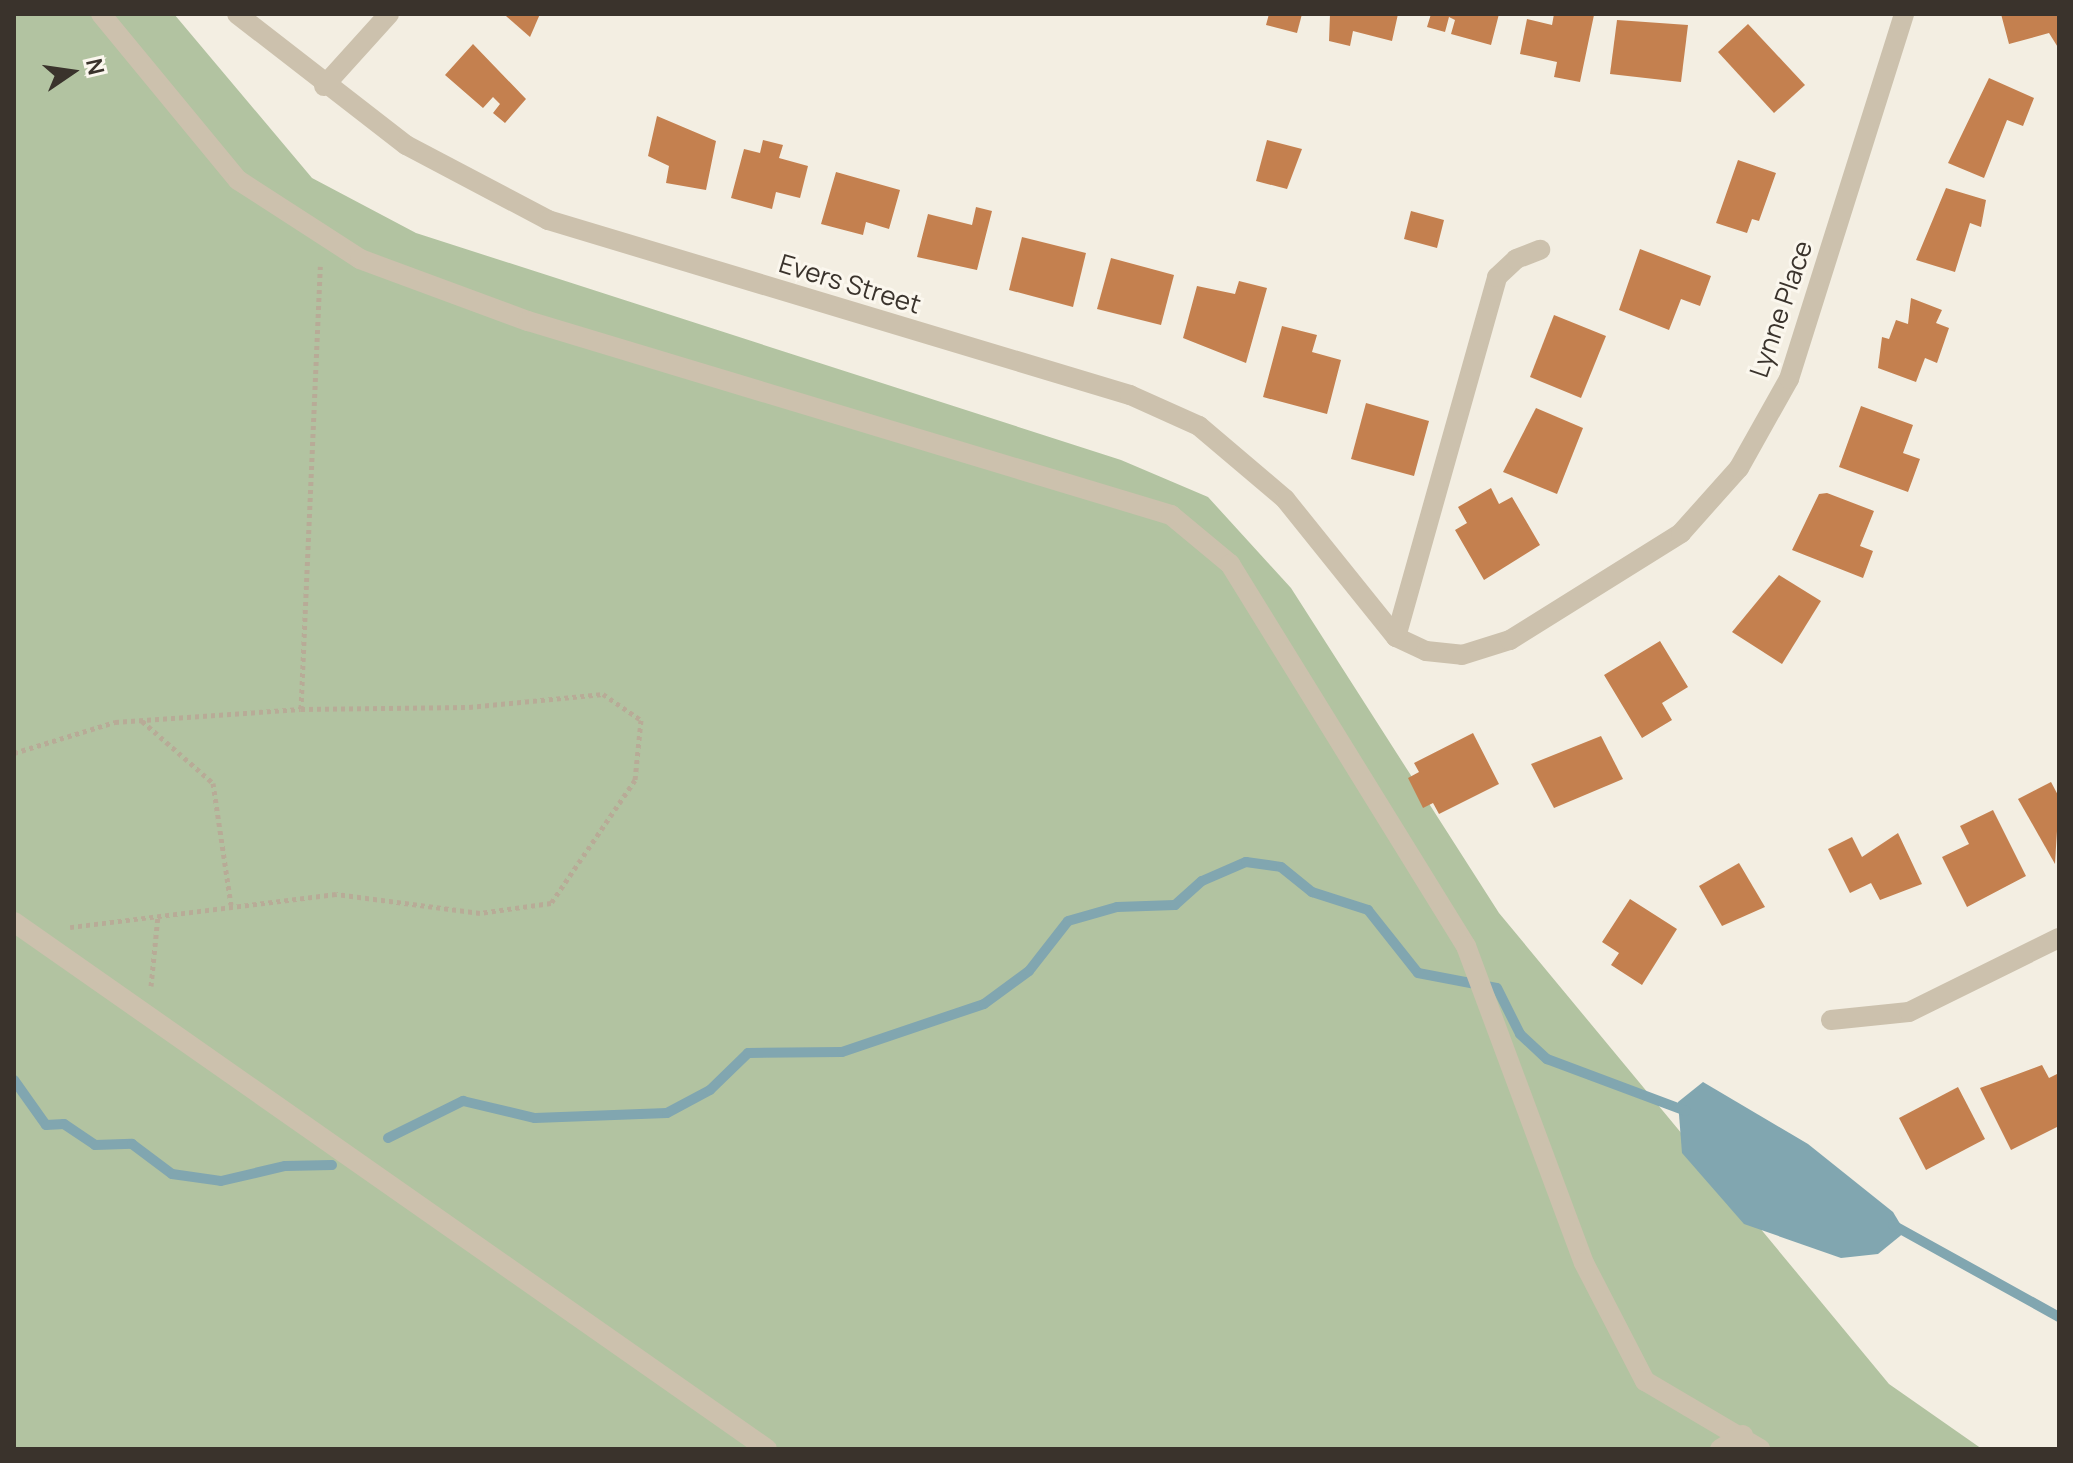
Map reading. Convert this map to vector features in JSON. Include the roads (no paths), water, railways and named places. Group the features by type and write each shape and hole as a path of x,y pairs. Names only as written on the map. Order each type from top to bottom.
{"street":[{"path":"101,14 238,180 360,259 528,321 1171,515 1230,564 1466,946 1512,1083 1584,1263 1645,1381 1743,1435 1760,1449"},
{"name":"Evers Street","path":"237,14 324,86 406,145 548,220 1130,395 1199,426 1285,499 1403,641"},
{"path":"324,86 389,14"},
{"name":"Lynne Place","path":"1403,641 1462,655 1510,640 1681,533 1739,468 1789,379 1904,14"},
{"path":"1403,641 1497,277 1516,259 1540,250"},
{"path":"14,922 767,1449"},
{"path":"1831,1020 1909,1012 2059,938"},
{"path":"1720,1449 1743,1435"}],"water":[{"path":"1703,1082 1808,1144 1893,1212 1905,1232 1878,1254 1841,1258 1744,1224 1682,1153 1678,1102"}],"waterway":[{"path":"388,1138 463,1101 535,1118 667,1113 710,1090 748,1053 842,1052 984,1004 1029,971 1068,921 1117,907 1175,905 1202,881 1246,862 1281,867 1312,892 1368,910 1418,973 1497,988 1520,1034 1547,1059 1686,1111"},
{"path":"14,1080 46,1125 64,1124 95,1145 132,1144 172,1174 221,1181 285,1166 332,1165"},
{"path":"1893,1225 2059,1317"}]}
